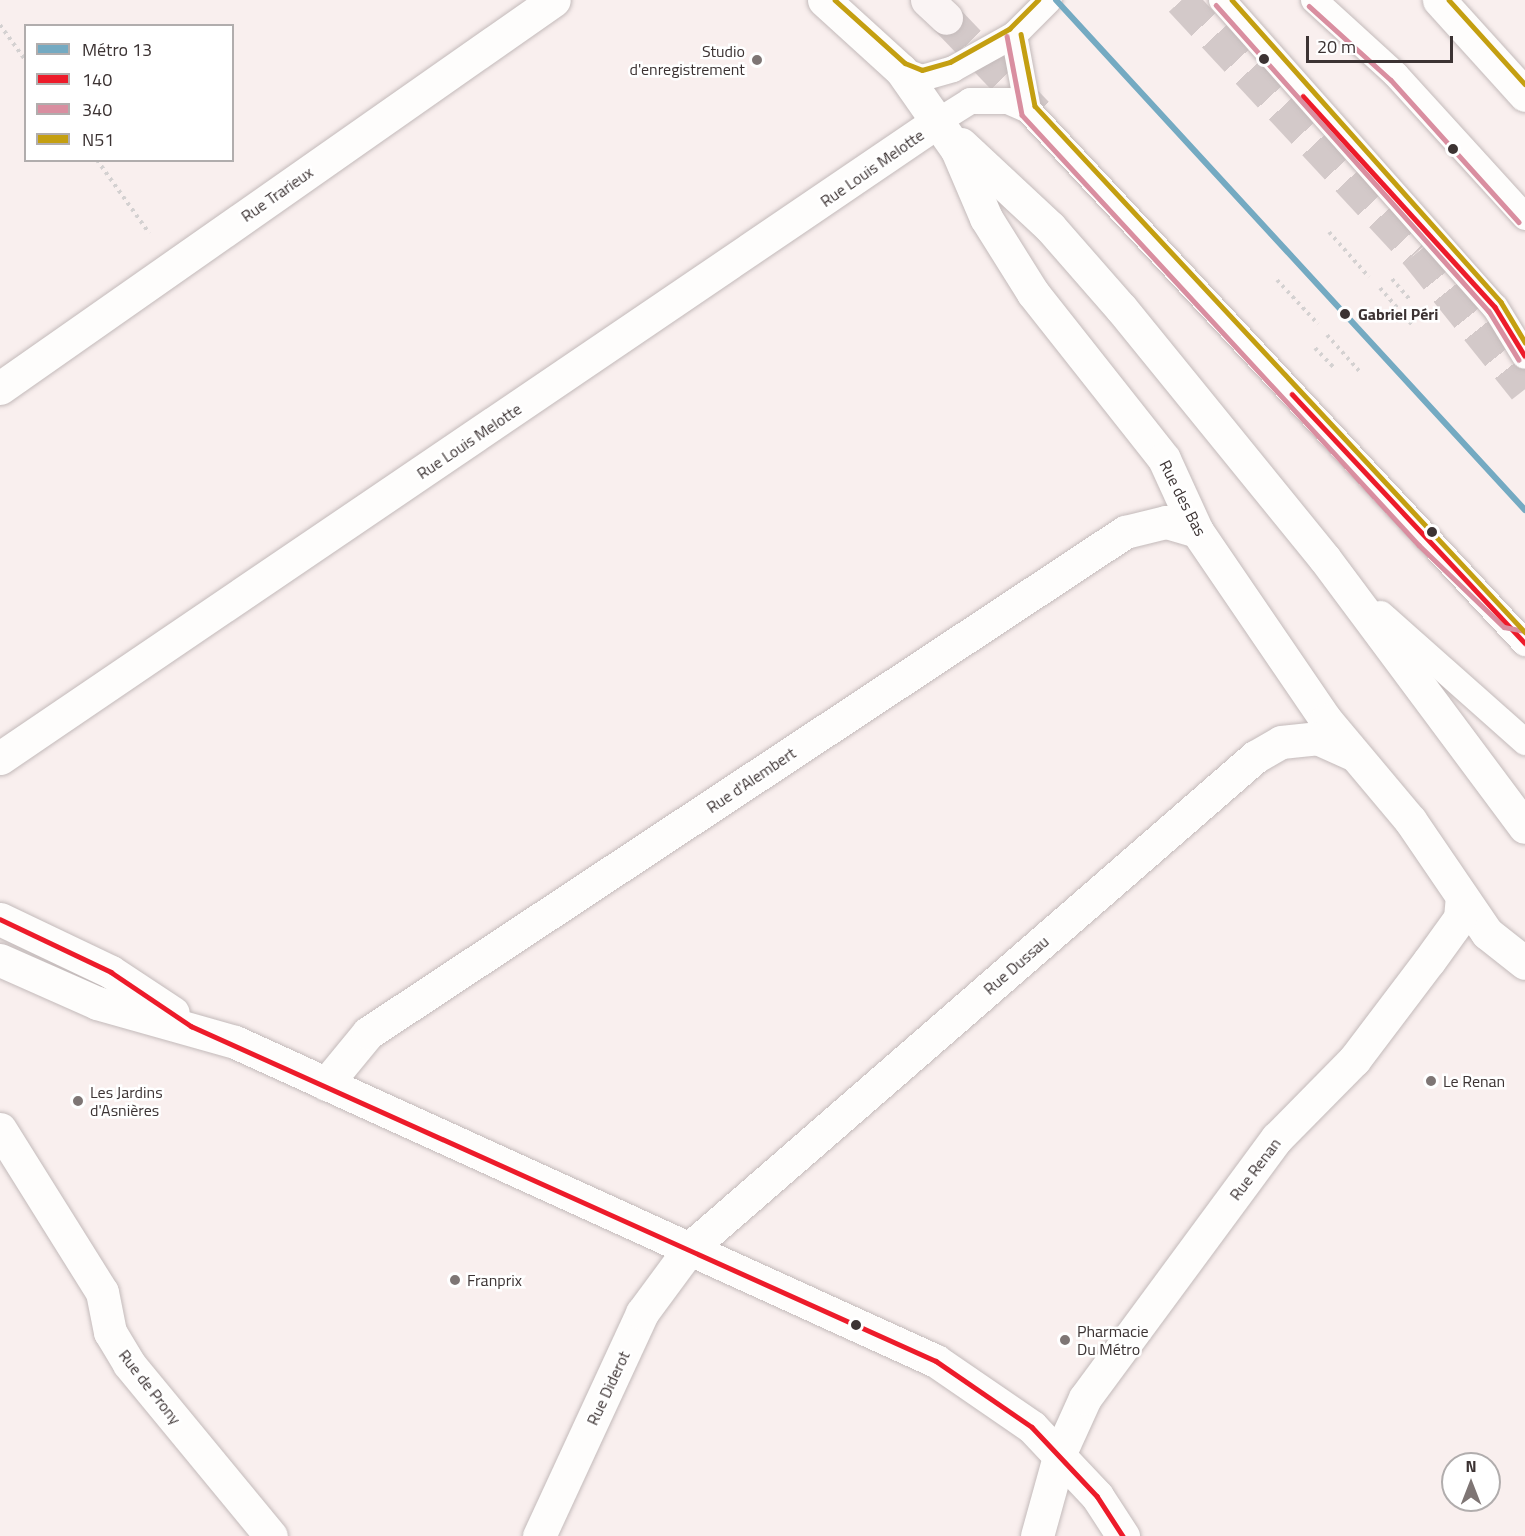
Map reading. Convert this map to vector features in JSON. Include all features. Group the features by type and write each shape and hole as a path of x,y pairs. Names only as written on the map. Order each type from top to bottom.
{"street":[{"name":"Rue Trarieux","path":"0,388 554,0"},
{"name":"Rue des Bas","path":"824,0 901,70 968,170 986,218 1033,293 1164,459 1197,531 1359,759 1495,941 1525,963"},
{"path":"1438,0 1518,86"},
{"path":"1472,0 1518,86"},
{"name":"Rue des Bas","path":"938,122 1050,227 1325,559 1525,827"},
{"name":"Rue Louis Melotte","path":"0,758 938,122"},
{"name":"Rue d'Alembert","path":"326,1084 369,1034 1114,539 1137,526 1166,522 1197,531"},
{"name":"Rue Dussau","path":"690,1248 1256,757 1281,742 1317,738 1359,759"},
{"name":"Rue Renan","path":"1037,1536 1060,1453 1085,1398 1277,1138 1354,1060 1455,927 1462,897"},
{"path":"0,919 111,972 191,1026"},
{"path":"0,960 97,1003 191,1026 326,1084 936,1361 1008,1406 1060,1453 1124,1536"},
{"name":"Rue de Prony","path":"0,1130 102,1292 110,1332 129,1364 271,1536"},
{"name":"Rue Diderot","path":"539,1536 642,1313 690,1248"}],"lane":[{"path":"901,70 933,77 1014,35 1049,0"},
{"path":"1222,0 1495,307 1525,356"},
{"path":"1314,0 1396,75 1525,217"},
{"path":"1014,35 1028,110"},
{"path":"938,122 970,101 1008,101 1028,110 1425,540 1517,623 1525,643"},
{"path":"1325,559 1414,648 1525,741"}],"path":[{"path":"0,26 24,58"},
{"path":"98,162 174,267"},
{"path":"1329,232 1369,277"},
{"path":"1392,279 1412,301"},
{"path":"1277,280 1318,324"},
{"path":"1380,288 1414,327"},
{"path":"1327,335 1361,373"},
{"path":"1315,348 1335,369"}],"tunnel":[{"path":"1181,0 1416,253 1525,389"},
{"path":"946,18 1040,116"}],"metro line":[{"name":"13","path":"1056,0 1525,510"}],"transit line":[{"name":"N51","path":"835,0 905,63 922,70 950,62 1009,29 1038,0"},
{"name":"N51","path":"1232,0 1501,302 1525,342"},
{"name":"N51","path":"1449,0 1525,84"},
{"name":"340","path":"1216,5 1489,311 1519,360"},
{"name":"340","path":"1309,6 1391,80 1519,222"},
{"name":"N51","path":"1021,34 1035,106 1525,632"},
{"name":"340","path":"1007,36 1022,115 1419,545 1504,627 1524,631"},
{"name":"140","path":"1303,96 1495,307 1525,356"},
{"name":"140","path":"1292,394 1525,643"},
{"name":"140","path":"0,919 111,972 191,1026 936,1361 1032,1427 1097,1496 1123,1536"}],"place":[{"name":"Studio d'enregistrement","path":"757,60"},
{"name":"Gabriel Péri","path":"1345,314"},
{"name":"Le Renan","path":"1431,1081"},
{"name":"Les Jardins d'Asnières","path":"78,1101"},
{"name":"Franprix","path":"455,1280"},
{"name":"Pharmacie Du Métro","path":"1065,1340"}]}
